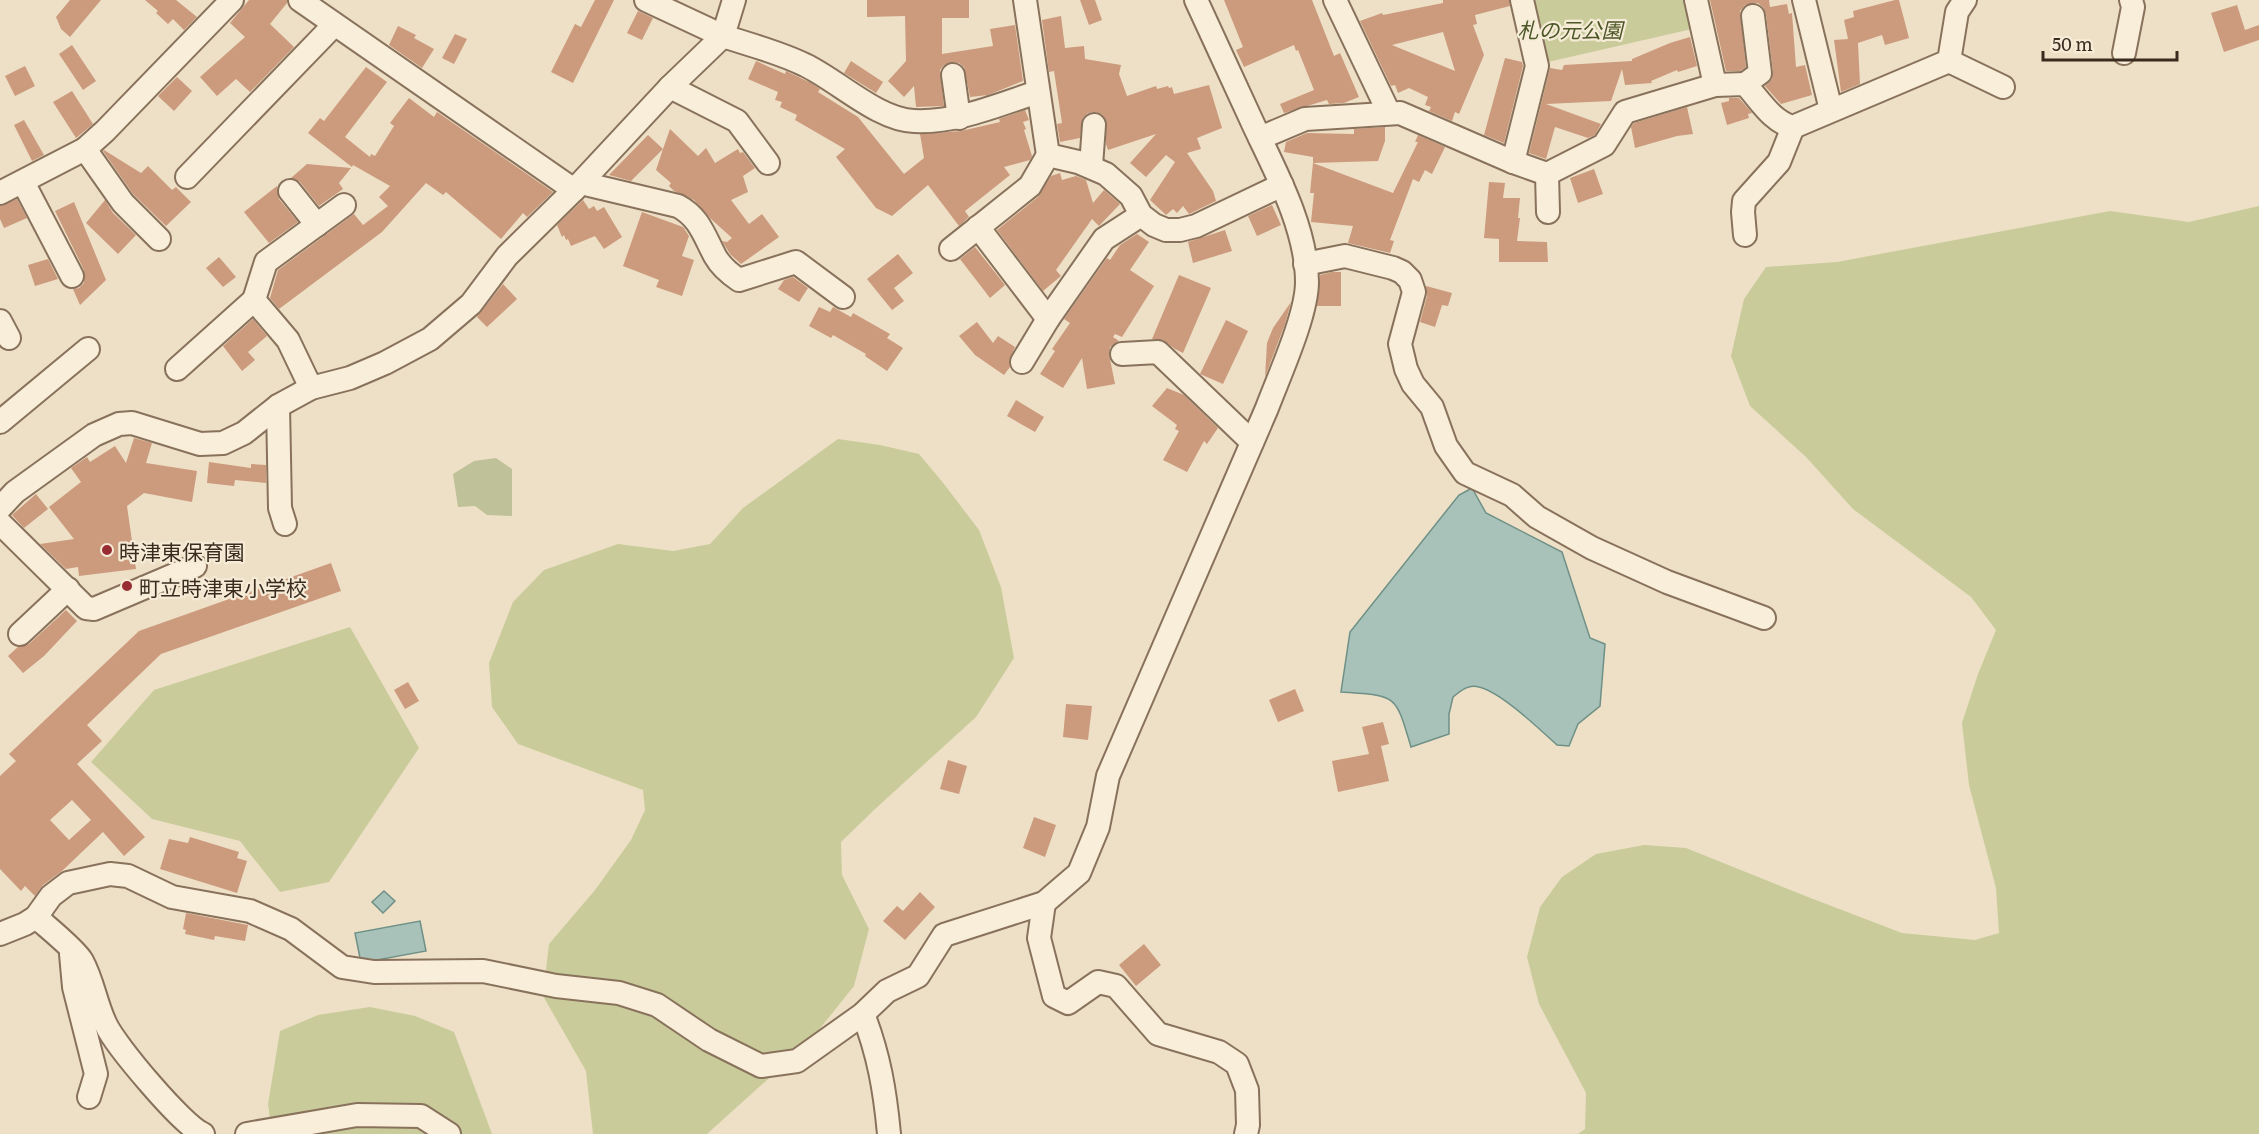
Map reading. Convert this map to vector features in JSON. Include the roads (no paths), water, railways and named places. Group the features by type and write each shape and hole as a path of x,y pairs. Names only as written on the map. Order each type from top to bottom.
{"street":[{"path":"0,193 85,149 232,0"},
{"path":"300,0 578,187 678,206 689,212 705,232 716,258 739,280 796,262 843,297"},
{"path":"646,0 723,36 802,63 827,76 884,113 911,121 958,118 1038,92"},
{"path":"0,508 15,492 94,435 119,424 132,423 200,444 223,443 244,433 278,406 312,388 350,378 430,339 471,304 507,256 578,187 670,87 723,36 734,0"},
{"path":"951,249 1030,186 1048,156 1025,0"},
{"path":"0,934 25,924 36,916 51,896 68,883 110,874 128,876 172,897 250,911 291,929 342,967 374,972 483,971 556,986 619,993 657,1005 709,1041 761,1066 797,1061 863,1014 887,991 918,976 944,935 1044,903 1079,873 1098,827 1107,776 1252,442 1288,352 1301,313 1307,283 1299,235 1282,185 1196,0"},
{"path":"1338,0 1389,113"},
{"path":"1513,162 1537,66 1522,0"},
{"path":"1696,0 1715,85"},
{"path":"1949,61 1957,12 1965,0"},
{"path":"2124,53 2133,7 2131,0"},
{"path":"1811,2 1831,110"},
{"path":"1260,138 1305,119 1389,113 1410,117 1513,162 1547,174 1604,145 1625,112 1715,85 1745,84 1760,73 1753,16"},
{"path":"187,177 334,25"},
{"path":"1745,84 1782,123 1793,127 1949,61 2003,87"},
{"path":"953,75 958,118"},
{"path":"670,87 737,121 768,163"},
{"path":"1090,166 1094,124"},
{"path":"1745,235 1744,201 1779,162 1793,127"},
{"path":"85,149 123,203 159,239"},
{"path":"1048,156 1090,166 1117,182 1131,196 1141,215 1154,225 1166,230 1180,230 1196,226 1282,185"},
{"path":"1547,174 1548,212"},
{"path":"23,182 72,276"},
{"path":"290,191 317,225"},
{"path":"177,369 254,300 266,262 344,205"},
{"path":"1022,362 1048,319 1104,240 1141,215"},
{"path":"978,227 1048,319"},
{"path":"1305,264 1345,256 1393,268 1402,272 1410,280 1414,291 1400,344 1406,369 1413,384 1432,407 1446,446 1465,473 1512,495 1537,517 1592,548 1667,582 1764,618"},
{"path":"254,300 288,340 312,388"},
{"path":"0,422 88,349"},
{"path":"1122,354 1158,352 1252,442"},
{"path":"278,406 280,508 285,524"},
{"path":"0,523 86,608 94,609 195,566"},
{"path":"20,634 68,590"},
{"path":"1044,903 1039,938 1054,996 1068,1003 1098,982 1116,986 1158,1034 1219,1052 1237,1064 1247,1090 1246,1134"},
{"path":"36,916 81,959 107,1028 178,1115 195,1131 203,1134"},
{"path":"71,950 74,987 96,1074 89,1097"},
{"path":"863,1014 875,1046 889,1134"},
{"path":"247,1134 357,1115 421,1116 449,1134"}],"water":[{"path":"1472,488 1486,513 1562,552 1590,638 1605,644 1600,706 1578,724 1569,746 1557,745 1515,708 1489,691 1469,687 1453,697 1449,714 1449,734 1411,747 1401,716 1391,701 1373,695 1341,692 1350,632 1459,495"},
{"path":"384,891 395,901 383,913 372,902"},
{"path":"420,921 426,951 361,963 355,933"}],"place":[{"name":"時津東保育園","path":"107,550"},
{"name":"町立時津東小学校","path":"127,586"}],"park label":[{"name":"札の元公園","path":"1570,28"}]}
